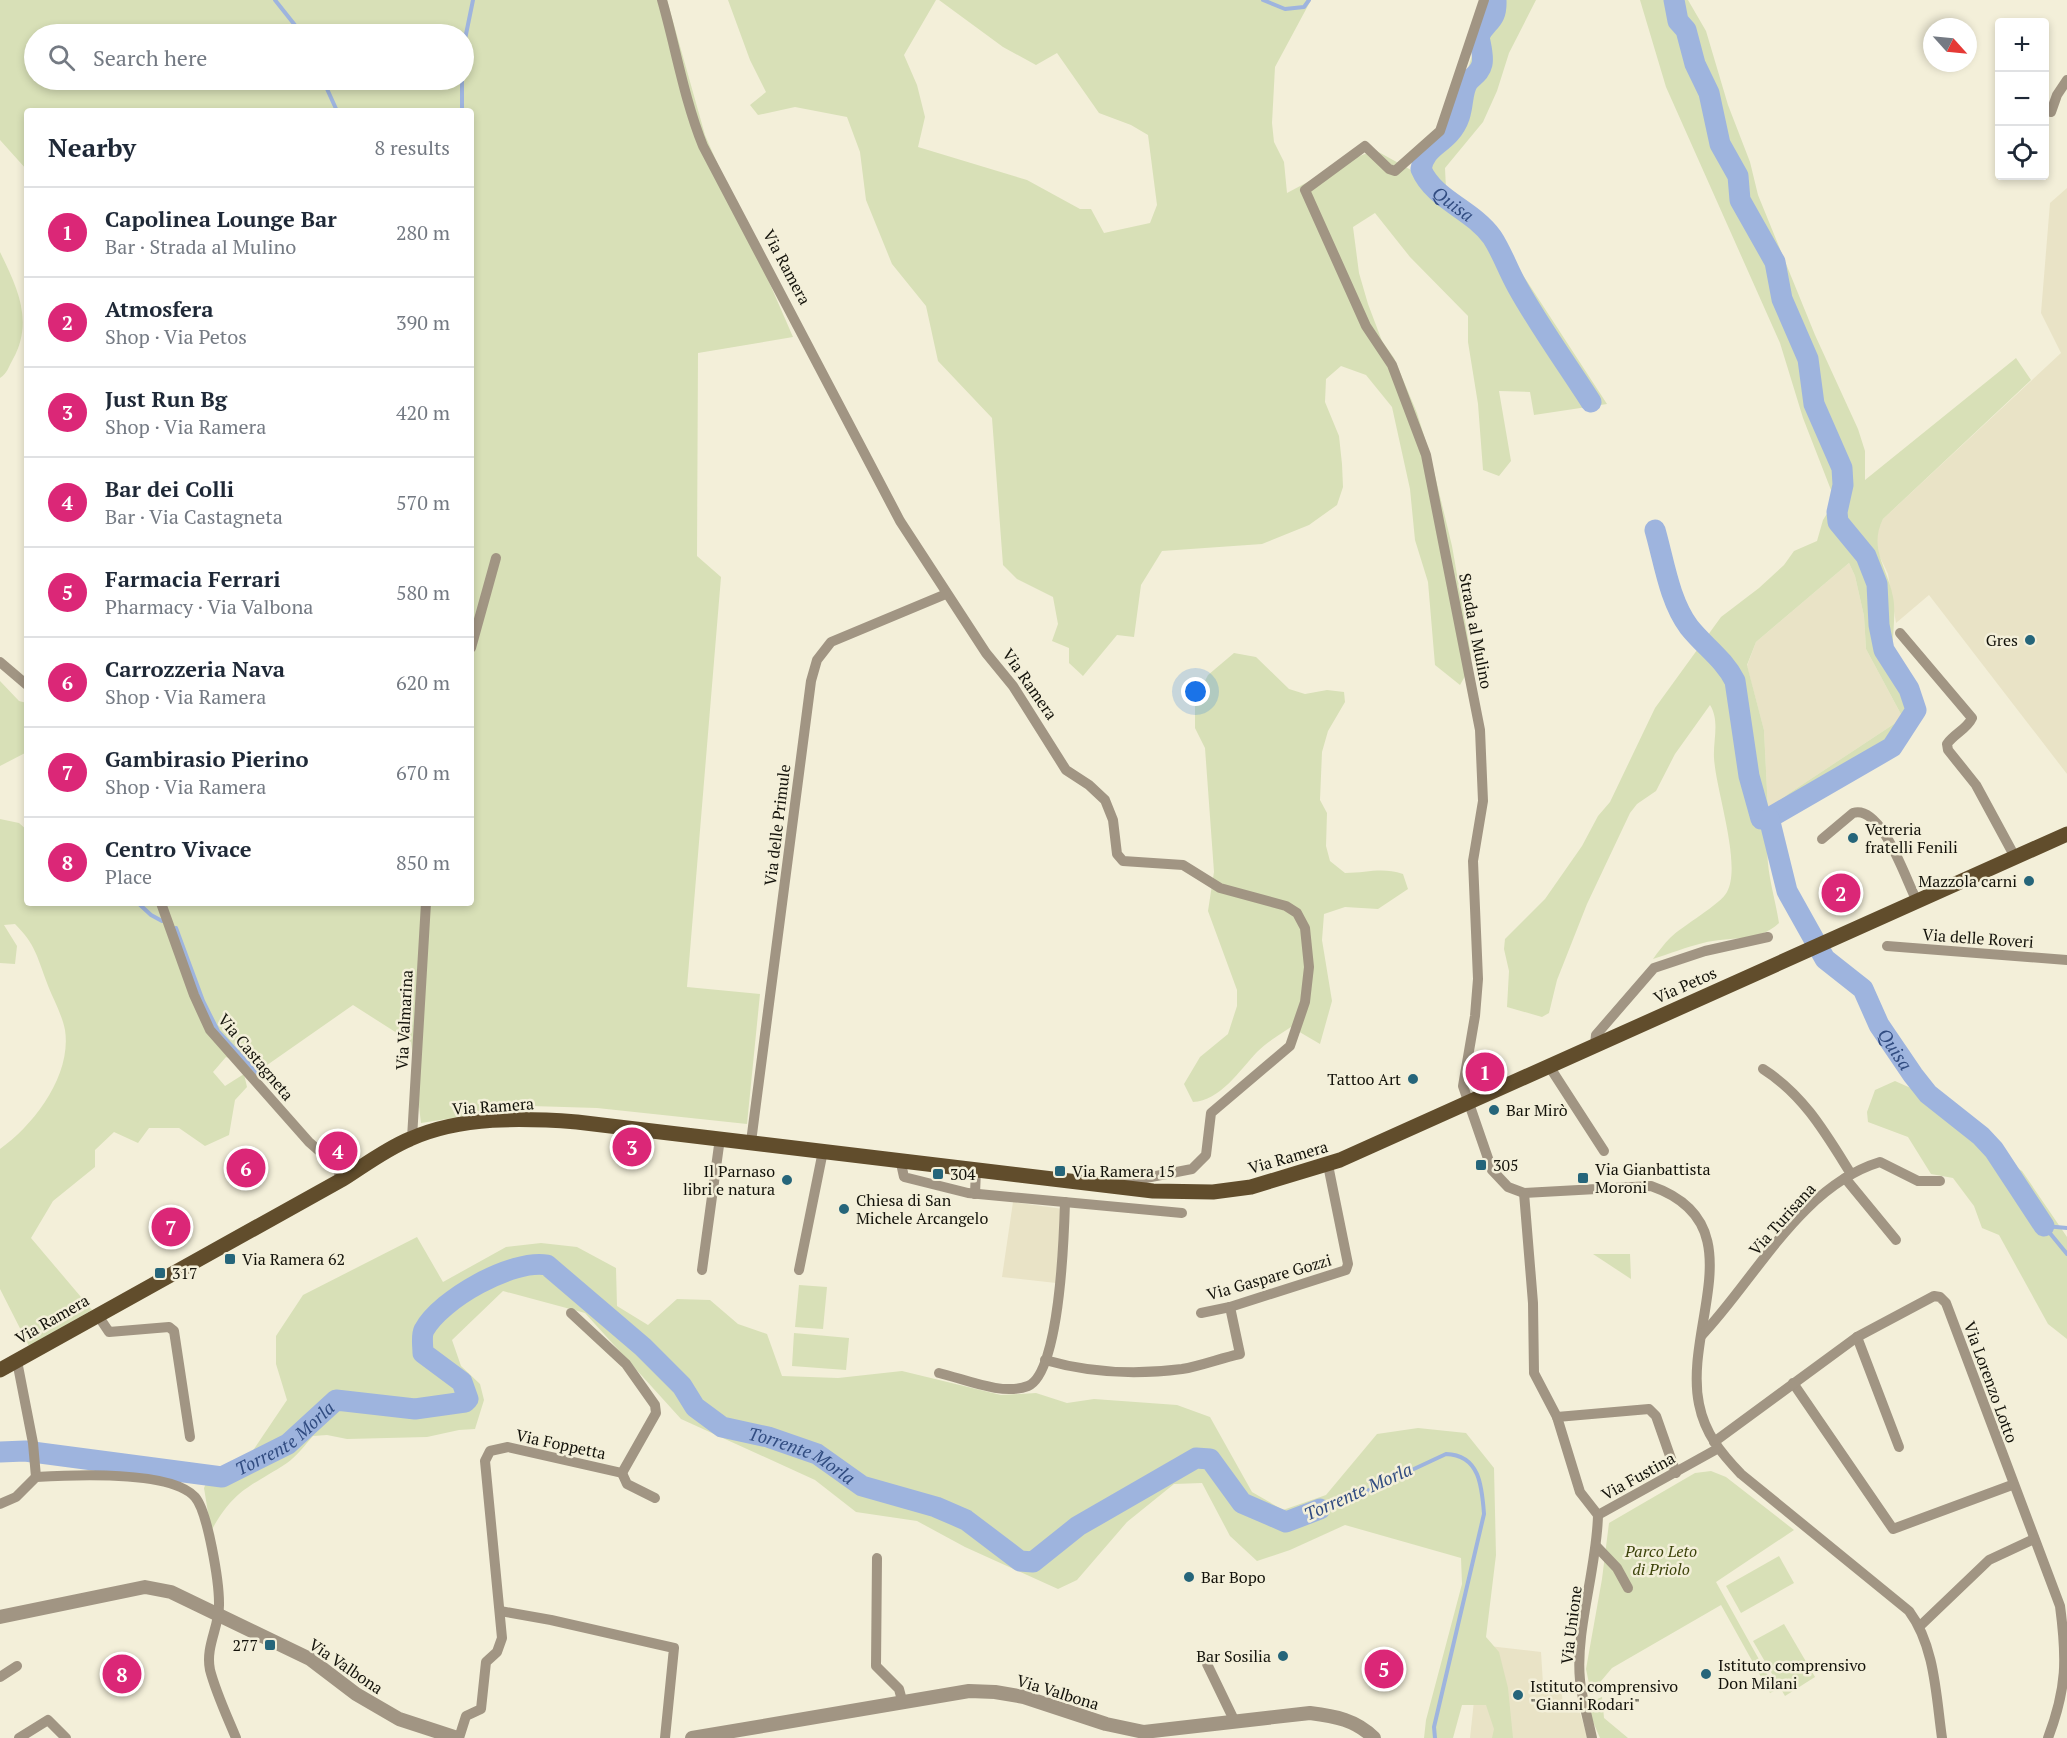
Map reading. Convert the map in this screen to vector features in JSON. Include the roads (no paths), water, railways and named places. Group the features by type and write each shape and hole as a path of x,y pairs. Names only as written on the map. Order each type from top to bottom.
{"main road":[{"name":"Via Petos","path":"1469,1104 2067,834"},
{"name":"Via Ramera","path":"0,1370 343,1179 411,1138 472,1123 546,1120 900,1159 1105,1186 1153,1191 1213,1192 1272,1182 1328,1165 1469,1104"}],"street":[{"name":"Via Ramera","path":"662,0 681,66 687,107 703,146 900,521 986,653 1013,686 1066,770 1089,785 1105,800 1113,820 1117,854 1123,861 1183,864 1221,888 1286,906 1297,913 1305,928 1309,967 1299,1026 1290,1046 1211,1113 1206,1155 1192,1169 1105,1186"},
{"name":"Strada al Mulino","path":"1469,1104 1463,1086 1475,1016 1478,979 1473,861 1482,801 1477,708 1426,455 1392,365 1366,326 1305,190 1365,146 1389,169 1395,171 1440,131 1484,0"},
{"path":"2051,112 2057,95 2067,80"},
{"path":"474,637 496,558"},
{"name":"Via delle Primule","path":"751,1142 811,681 816,660 831,642 946,594"},
{"path":"1900,633 1972,718 1951,738 1947,744 1948,750 1971,778 2015,857"},
{"path":"0,662 24,682"},
{"path":"1822,838 1853,813 1859,811 1868,814 1883,831 1917,901"},
{"name":"Via Castagneta","path":"162,906 194,995 210,1030 309,1142 333,1163 343,1179"},
{"name":"Via Valmarina","path":"411,1138 426,906"},
{"path":"1595,1046 1596,1035 1654,968 1705,951 1768,938"},
{"name":"Via delle Roveri","path":"1887,946 2067,960"},
{"path":"1549,1066 1604,1151"},
{"path":"1763,1069 1788,1087 1806,1106 1848,1176 1896,1240"},
{"path":"1469,1104 1492,1170 1508,1187 1524,1193 1651,1186 1670,1193 1685,1203 1704,1225 1710,1251 1698,1402 1705,1426 1715,1446 1741,1474 1895,1598 1920,1626 1931,1664 1942,1738"},
{"path":"702,1270 720,1138"},
{"path":"799,1270 823,1151"},
{"path":"900,1159 904,1177 971,1193 1182,1213"},
{"name":"Via Turisana","path":"1702,1335 1810,1205 1848,1176 1880,1162 1918,1181 1940,1181"},
{"name":"Via Gaspare Gozzi","path":"1201,1312 1230,1307 1346,1270 1348,1264 1328,1165"},
{"path":"971,1193 976,1169"},
{"name":"Via Fustina","path":"1524,1193 1533,1303 1534,1373 1557,1417 1580,1492 1598,1515 1676,1473 1715,1446"},
{"path":"939,1372 1005,1389 1029,1385 1039,1376 1052,1342 1062,1267 1065,1202"},
{"name":"Via Lorenzo Lotto","path":"1715,1446 1793,1383 1857,1337 1934,1296 1940,1297 1946,1303 2012,1485 2060,1606 2065,1644 2065,1691 2048,1738"},
{"path":"1045,1360 1082,1370 1125,1372 1183,1368 1240,1354 1230,1307"},
{"name":"Via Foppetta","path":"458,1738 466,1716 481,1709 486,1662 501,1646 500,1611 485,1461 490,1451 508,1447 622,1473 656,1413 655,1405 626,1364 571,1313"},
{"path":"97,1314 110,1332 169,1327 174,1331 190,1437"},
{"path":"1857,1337 1899,1447"},
{"path":"17,1361 36,1461 36,1477"},
{"path":"1793,1383 1893,1529 2012,1485"},
{"path":"1557,1417 1649,1409 1656,1416 1676,1473"},
{"path":"622,1473 627,1484 655,1498"},
{"path":"0,1504 16,1497 36,1477 72,1475 151,1480 177,1486 191,1493 201,1508 214,1557 219,1615 210,1643 210,1670 236,1738"},
{"name":"Via Unione","path":"1592,1738 1580,1678 1581,1650 1597,1547 1598,1515"},
{"path":"1920,1626 1989,1560 2034,1539"},
{"path":"1597,1547 1617,1568 1628,1588"},
{"path":"877,1558 876,1666 898,1689 903,1704"},
{"name":"Via Valbona","path":"0,1617 145,1587 171,1592 310,1659 377,1708 399,1719 458,1738"},
{"path":"500,1611 675,1648 665,1738"},
{"path":"1207,1664 1235,1722"},
{"path":"0,1677 17,1666"},
{"name":"Via Valbona","path":"692,1738 969,1692 995,1692 1023,1697 1106,1724 1144,1732 1310,1713 1337,1716 1364,1728 1374,1738"},
{"path":"19,1738 48,1720 66,1738"}],"waterway":[{"path":"275,0 294,24"},
{"path":"468,24 473,0"},
{"path":"1263,0 1285,9 1304,7 1309,0"},
{"name":"Quisa","path":"1496,0 1495,13 1479,36 1483,57 1481,67 1465,87 1461,112 1455,127 1428,153 1421,169 1435,189 1484,227 1492,237 1525,301 1591,402"},
{"path":"1674,0 1678,21 1686,30 1695,64 1709,93 1720,144 1738,176 1740,200 1775,262 1782,299 1808,359 1814,404 1842,468 1843,485 1837,512 1838,522 1866,556 1877,584 1879,625 1884,650 1909,689 1916,710 1892,747 1769,818"},
{"path":"328,90 336,108"},
{"path":"462,90 462,108"},
{"name":"Quisa","path":"1655,530 1672,593 1682,616 1695,634 1720,659 1735,681 1749,776 1761,819"},
{"name":"Quisa","path":"1769,818 1787,891 1825,959 1863,989 1879,1025 1913,1075 1928,1094 1981,1136 1994,1150 2044,1226"},
{"path":"141,906 162,921"},
{"path":"176,928 203,1001 218,1031 260,1076"},
{"name":"Quisa","path":"2044,1226 2067,1254"},
{"path":"2045,1226 2067,1228"},
{"name":"Torrente Morla","path":"0,1452 25,1451 222,1477 288,1444 336,1400 415,1409 465,1402 468,1399 462,1382 423,1353 424,1330 445,1306 479,1284 515,1268 547,1265 643,1347 682,1386 695,1407 722,1427 768,1437 817,1454 862,1486 936,1507 966,1520 1020,1561 1033,1562 1078,1526 1196,1458 1210,1459 1242,1503 1286,1522 1320,1509"},
{"name":"Torrente Morla","path":"1320,1509 1354,1497 1446,1454 1466,1460 1477,1474 1484,1514 1434,1727 1435,1738"}],"place":[{"name":"Gres","path":"2030,640"},
{"name":"Vetreria fratelli Fenili","path":"1853,838"},
{"name":"Mazzola carni","path":"2029,881"},
{"name":"Atmosfera","path":"1841,893"},
{"name":"Capolinea Lounge Bar","path":"1485,1072"},
{"name":"Tattoo Art","path":"1413,1079"},
{"name":"Bar Mirò","path":"1494,1110"},
{"name":"Just Run Bg","path":"632,1147"},
{"name":"Bar dei Colli","path":"338,1151"},
{"name":"305","path":"1481,1165"},
{"name":"Carrozzeria Nava","path":"246,1168"},
{"name":"Via Ramera 15","path":"1060,1171"},
{"name":"304","path":"938,1174"},
{"name":"Via Gianbattista Moroni","path":"1583,1178"},
{"name":"Il Parnaso libri e natura","path":"787,1180"},
{"name":"Chiesa di San Michele Arcangelo","path":"844,1209"},
{"name":"Gambirasio Pierino","path":"171,1227"},
{"name":"Via Ramera 62","path":"230,1259"},
{"name":"317","path":"160,1273"},
{"name":"Bar Bopo","path":"1189,1577"},
{"name":"277","path":"270,1645"},
{"name":"Bar Sosilia","path":"1283,1656"},
{"name":"Farmacia Ferrari","path":"1384,1669"},
{"name":"Centro Vivace","path":"122,1674"},
{"name":"Istituto comprensivo Don Milani","path":"1706,1674"},
{"name":"Istituto comprensivo \"Gianni Rodari\"","path":"1518,1695"}],"park label":[{"name":"Parco Leto di Priolo","path":"1661,1560"}]}
